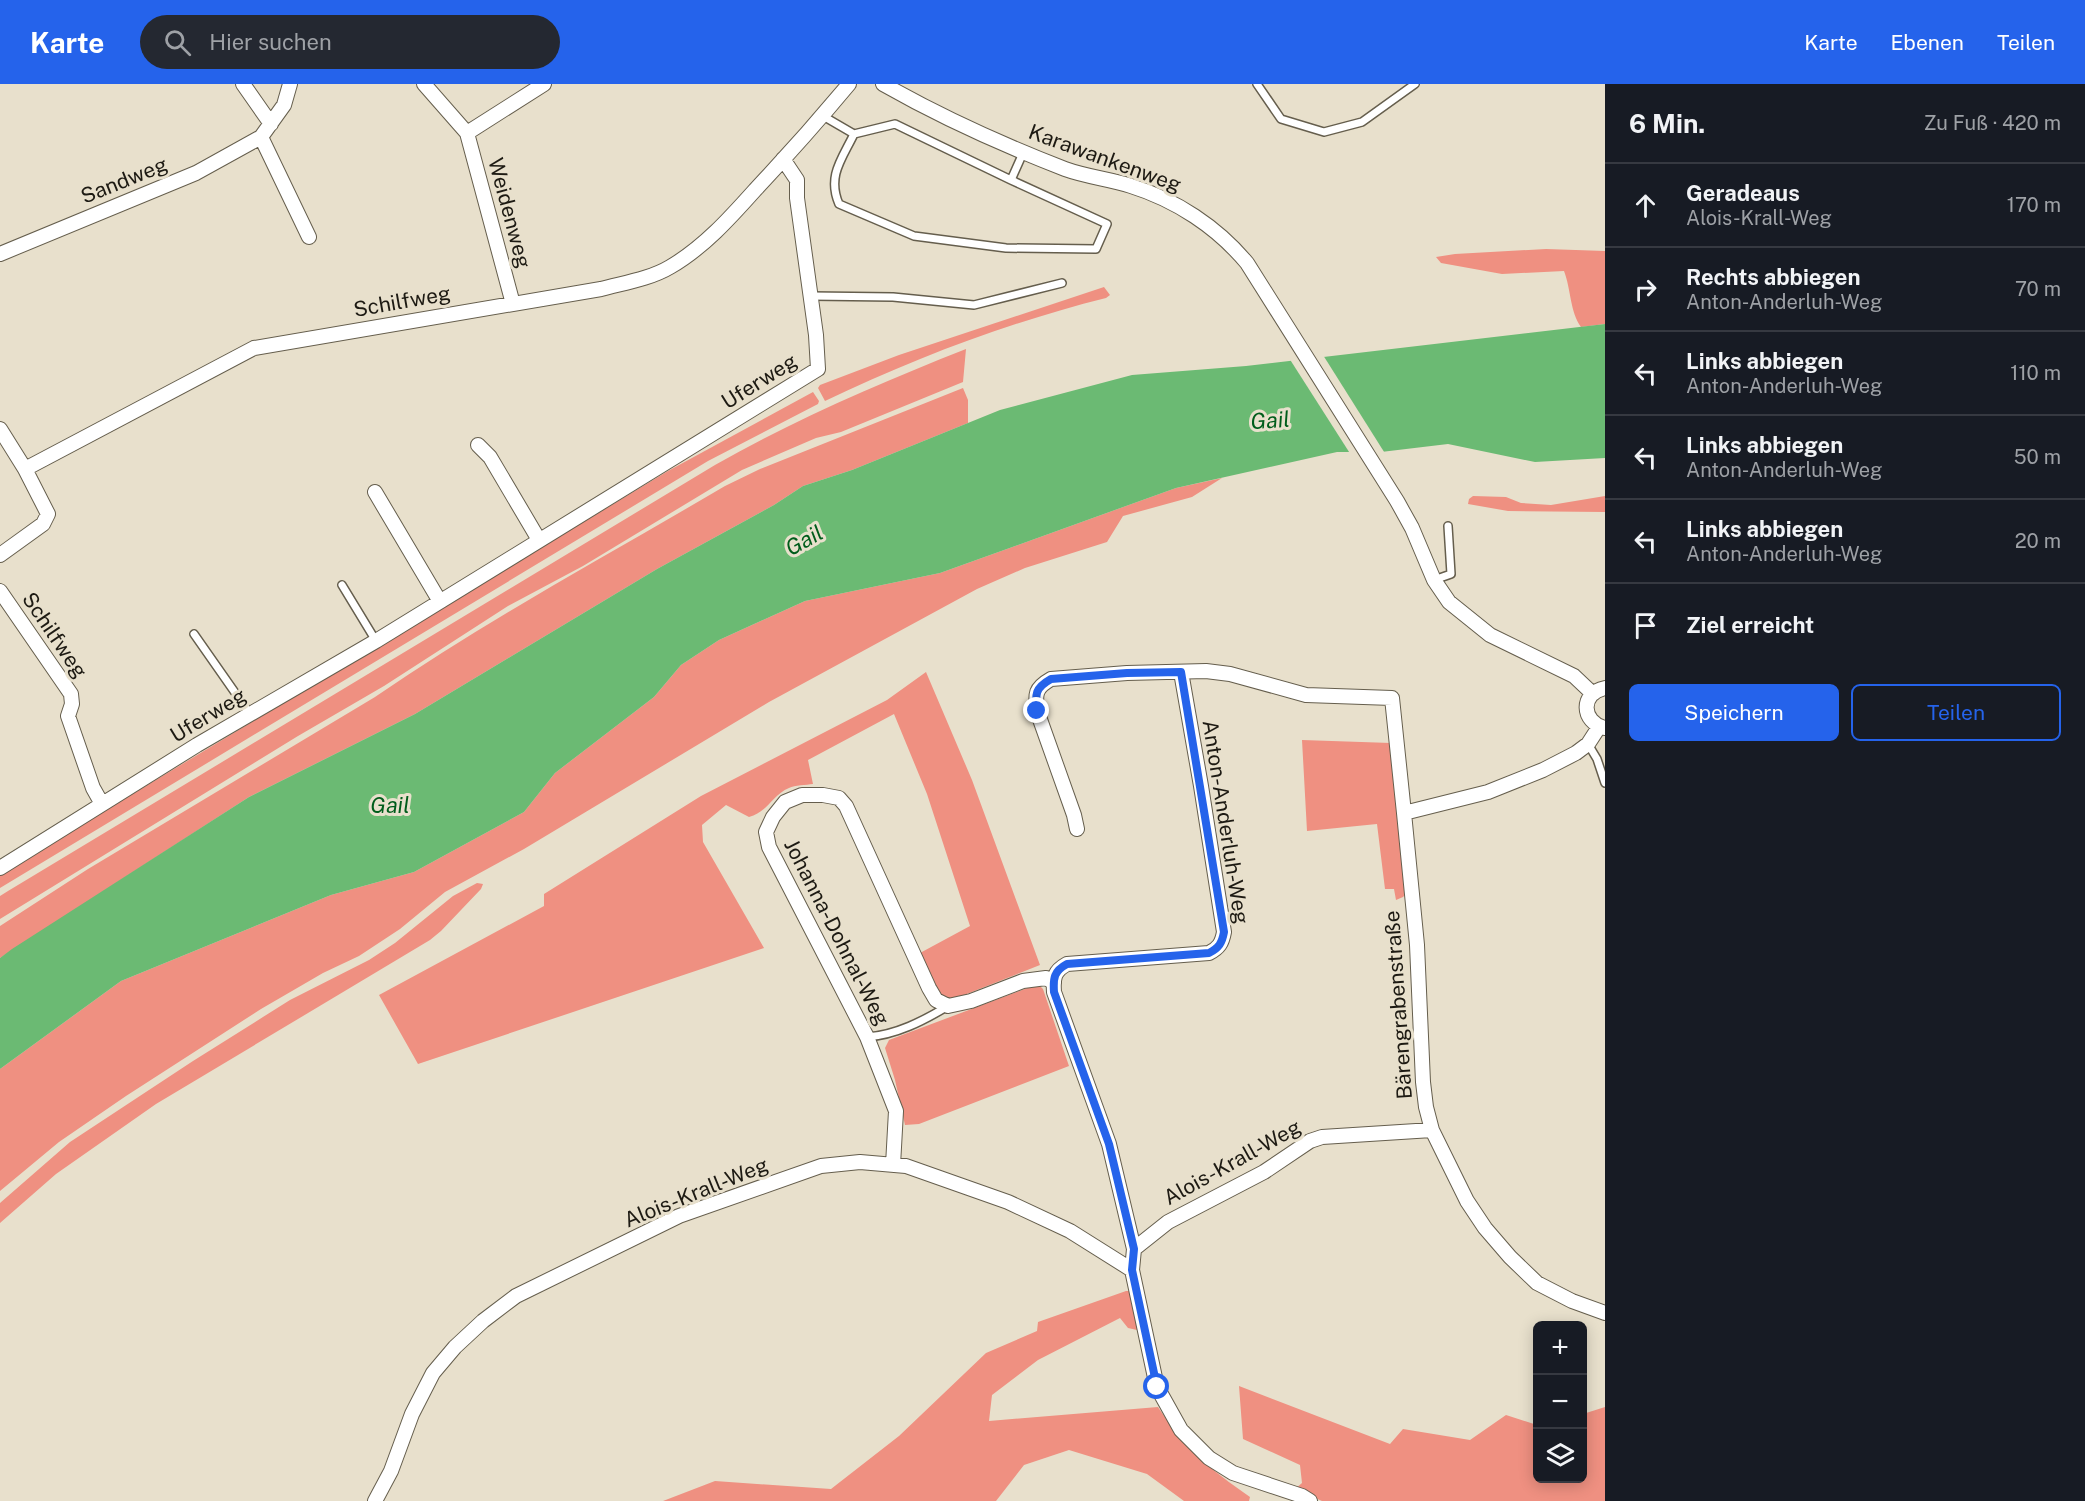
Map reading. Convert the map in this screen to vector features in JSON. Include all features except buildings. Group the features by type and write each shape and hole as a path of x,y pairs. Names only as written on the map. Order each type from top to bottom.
{"street":[{"path":"243,84 271,124"},
{"name":"Sandweg","path":"0,254 196,173 261,138 284,105 290,84"},
{"name":"Weidenweg","path":"424,84 467,133 513,304"},
{"path":"467,133 544,84"},
{"name":"Schilfweg","path":"25,469 254,348 601,289 649,276 670,267 725,222 823,116 849,84"},
{"name":"Karawankenweg","path":"883,84 924,107 1067,170 1130,185 1165,198 1196,216 1234,248 1260,283 1397,501 1412,528 1434,580 1449,602 1490,635 1574,676 1599,691"},
{"path":"261,138 309,237"},
{"name":"Uferweg","path":"0,868 818,369 816,335 797,198 797,180 783,159"},
{"path":"0,429 25,469 48,514 43,524 0,555"},
{"path":"478,445 490,457 539,540"},
{"path":"375,492 439,600"},
{"name":"Schilfweg","path":"0,591 70,694 72,705 68,716 93,788 102,804"},
{"path":"1077,830 1074,815 1037,711 1035,697 1041,685 1051,679 1127,673 1206,671 1230,674 1306,695 1392,698 1404,813 1488,792 1543,770 1576,753 1588,744 1602,728 1588,716 1587,708 1588,700 1599,691"},
{"name":"Anton-Anderluh-Weg","path":"1054,981 1058,969 1067,964 1209,953 1217,949 1222,941 1224,932 1181,672"},
{"name":"Johanna-Dohnal-Weg","path":"893,1165 896,1111 867,1037 769,847 766,832 773,817 785,802 802,795 823,795 839,798 846,806 928,988 936,1000 948,1006"},
{"name":"Bärengrabenstraße","path":"1404,813 1417,945 1423,1082 1432,1130 1467,1201 1485,1228 1510,1257 1537,1283 1572,1301 1605,1313"},
{"path":"948,1006 972,1001 1023,981 1046,978 1054,981 1054,992 1109,1144 1134,1249 1132,1270 1157,1387 1181,1430 1209,1458 1233,1473 1302,1496 1310,1501"},
{"name":"Alois-Krall-Weg","path":"1134,1249 1168,1222 1264,1172 1310,1141 1322,1137 1432,1130"},
{"name":"Alois-Krall-Weg","path":"375,1501 391,1471 412,1414 433,1373 455,1347 483,1321 516,1296 679,1216 821,1166 860,1162 906,1166 1008,1202 1070,1231 1132,1270"}],"lane":[{"path":"1257,84 1281,119 1324,132 1362,122 1415,84"},
{"path":"823,116 854,134 895,124 1107,224 1096,249 1006,248 914,236 839,204 834,191 834,177 854,134"},
{"path":"1011,180 1024,152"},
{"path":"811,296 893,297 974,305 1062,283"},
{"path":"1434,580 1451,574 1448,526"},
{"path":"342,585 376,640"},
{"path":"194,634 250,714"},
{"path":"1588,744 1597,759 1605,783"},
{"path":"867,1037 884,1036 931,1017 948,1006"}],"shaded area":[{"path":"1546,249 1605,251 1605,324 1581,327 1577,321 1564,271 1502,274 1441,263 1436,257 1455,254"},
{"path":"1104,287 1110,295 1106,298 1034,318 963,342 825,401 818,388 820,385 899,355"},
{"path":"966,349 963,382 841,432 816,438 742,470 583,566 508,606 384,686 298,736 0,919 0,896 715,465 839,402"},
{"path":"963,388 968,400 968,423 852,470 803,486 774,505 657,569 415,714 249,797 0,958 0,926 88,869 375,697 460,641 725,486 760,469"},
{"path":"813,392 819,401 818,404 708,461 0,888 0,874 668,471"},
{"path":"1222,478 1192,497 1123,516 1107,542 1025,568 977,589 769,702 524,849 445,892 400,929 359,956 323,973 261,1009 59,1142 0,1191 0,1069 121,981 331,895 414,872 524,812 555,773 654,697 681,665 719,640 805,601 940,573 1176,488"},
{"path":"1473,496 1506,497 1521,503 1551,505 1605,496 1605,512 1508,511 1468,504 1469,499"},
{"path":"926,672 972,780 1040,965 954,999 945,1001 938,993 920,953 970,926 927,794 894,714 808,760 813,784 783,791 761,811 749,817 726,805 702,825 703,842 764,948 418,1064 379,995 544,906 544,894 701,796 887,700"},
{"path":"1302,740 1391,743 1407,893 1403,897 1396,900 1394,889 1385,889 1377,824 1307,831"},
{"path":"477,883 483,884 481,889 430,940 156,1104 56,1174 0,1223 0,1203 70,1142 290,1000 369,960 395,943 453,896"},
{"path":"1038,984 1043,989 1069,1066 919,1124 905,1125 885,1048 889,1040"},
{"path":"1131,1291 1137,1330 1128,1328 1120,1318 1038,1360 992,1395 989,1421 1158,1407 1188,1447 1250,1497 1249,1501 1184,1501 1147,1474 1069,1450 1024,1465 996,1501 663,1501 715,1481 831,1489 899,1436 986,1353 1037,1331 1038,1322"},
{"path":"1239,1386 1390,1444 1403,1429 1470,1440 1506,1415 1533,1424 1533,1483 1587,1483 1587,1413 1605,1407 1605,1501 1322,1501 1295,1489 1302,1483 1300,1465 1243,1439"}],"water":[{"name":"Gail","path":"1605,324 1605,458 1535,462 1448,444 1381,452 1337,452 1176,488 940,573 805,601 719,640 681,665 654,697 555,773 524,812 414,872 331,895 121,981 0,1069 0,958 12,949 249,797 415,714 657,569 774,505 803,486 852,470 1000,410 1132,375 1246,366"}],"pier":[{"path":"1323,355 1386,455 1351,455 1289,358"}],"route":[{"path":"1037,711 1035,697 1041,685 1051,679 1127,673 1181,672 1224,932 1222,941 1217,949 1209,953 1067,964 1058,969 1054,978 1054,992 1109,1144 1134,1249 1132,1270 1157,1387"}]}
